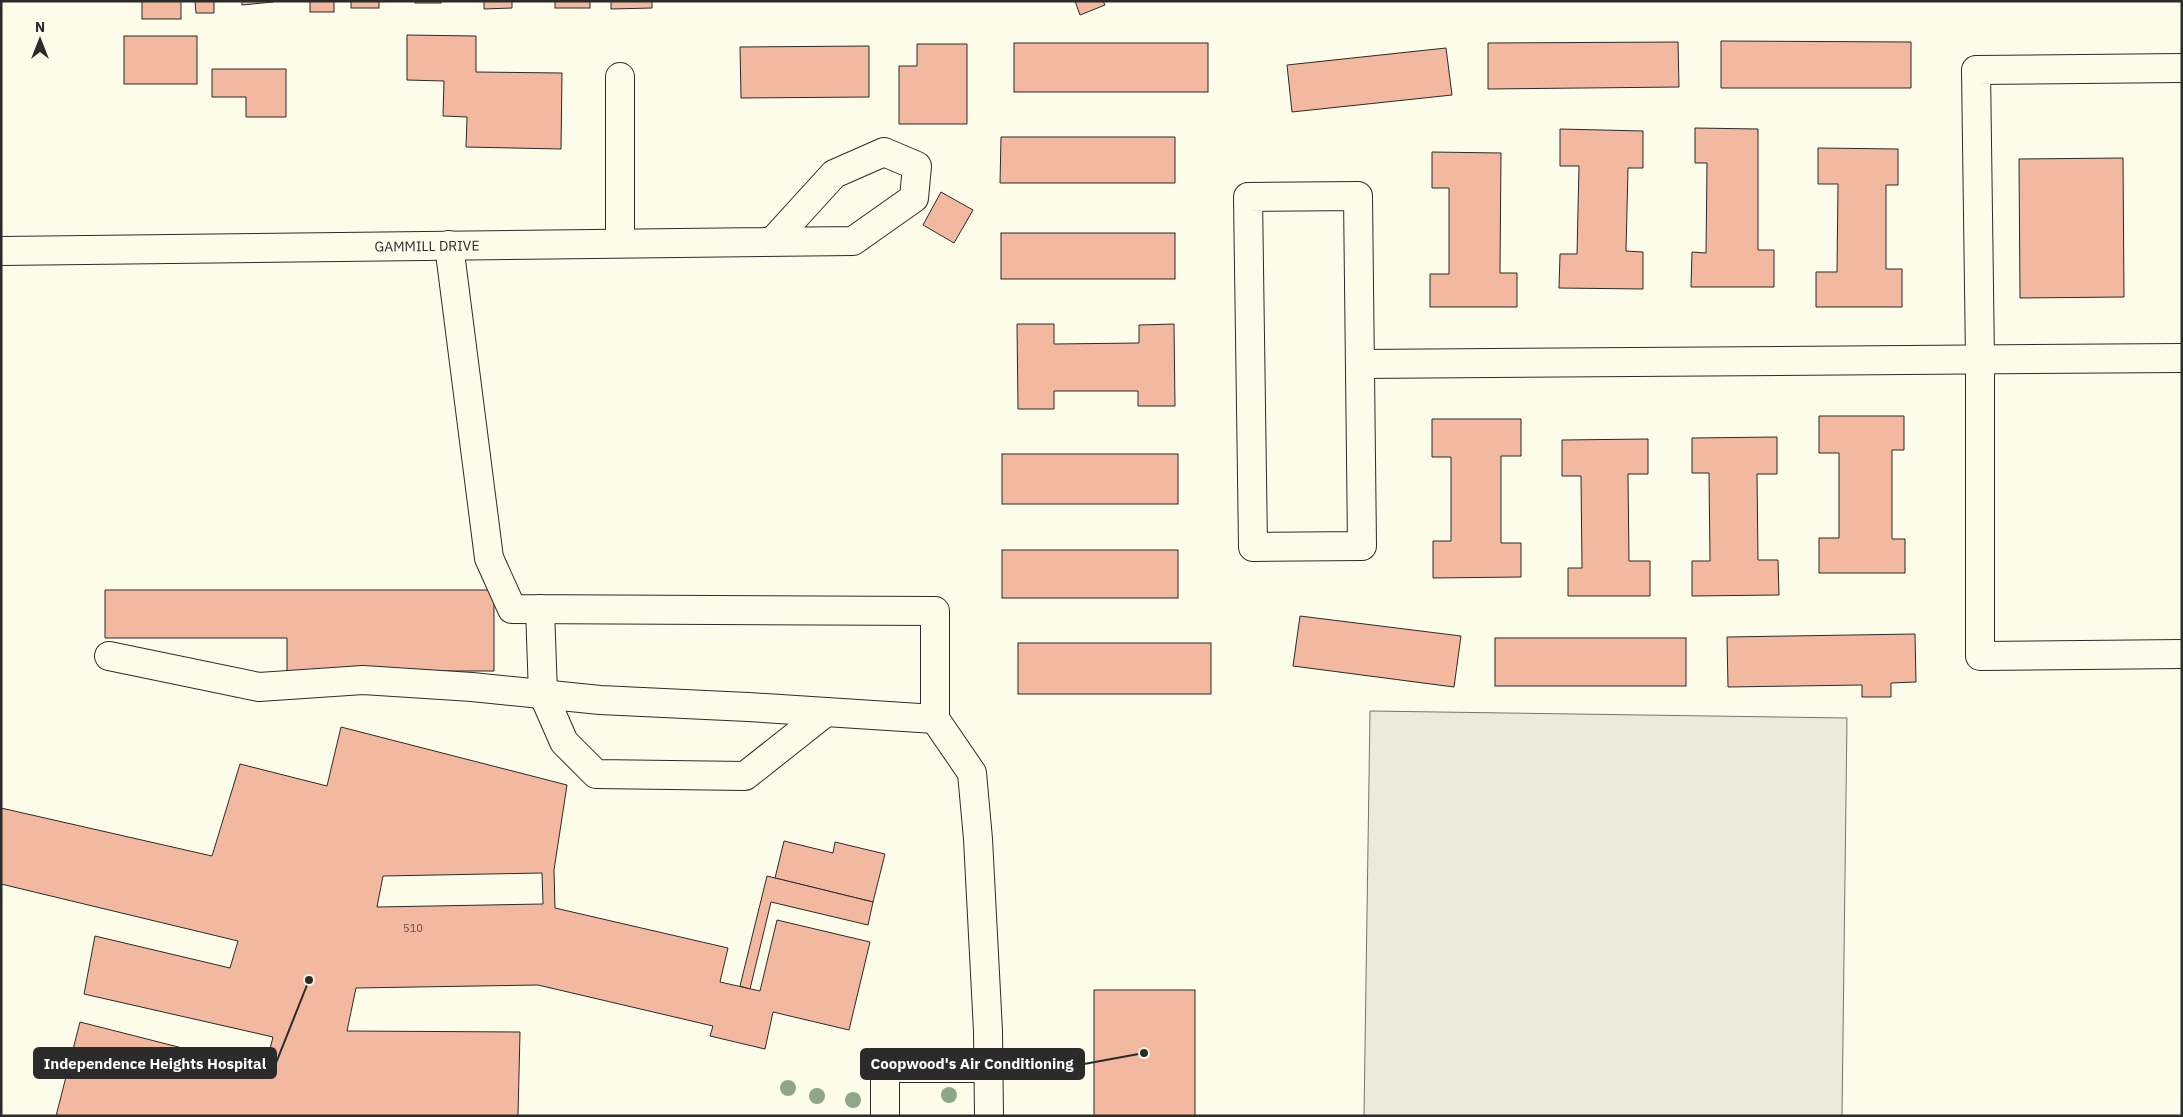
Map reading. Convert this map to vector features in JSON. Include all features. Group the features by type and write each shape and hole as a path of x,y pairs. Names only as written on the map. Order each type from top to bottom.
{"street":[{"path":"2182,68 1976,70 1980,359 1980,656 2182,654"},
{"path":"620,78 620,243"},
{"name":"GAMMILL DRIVE","path":"1,251 853,241 914,198 917,166 884,152 834,174 773,241"},
{"path":"1358,196 1360,364 1362,546 1253,547 1248,197 1358,196"},
{"path":"449,246 489,558 512,609 935,611 935,719 972,773 978,839 989,1068 989,1116"},
{"path":"1360,364 2182,358"},
{"path":"540,609 543,694 564,742 596,774 744,776 826,712"},
{"path":"109,656 259,687 363,680 472,687 600,700 935,719"},
{"path":"885,1116 885,1068 989,1068"}],"shaded area":[{"path":"1370,711 1847,718 1842,1116 1364,1116"}],"building":[{"path":"142,1 181,1 181,19 142,19"},
{"path":"195,1 214,1 214,13 196,13"},
{"path":"242,1 273,1 273,2 242,5"},
{"path":"310,1 334,1 334,12 310,12"},
{"path":"351,1 379,1 379,8 351,8"},
{"path":"415,1 441,1 441,3 415,3"},
{"path":"484,1 512,1 512,8 484,9"},
{"path":"555,1 590,1 590,8 555,8"},
{"path":"611,1 652,1 652,8 611,9"},
{"path":"1075,1 1103,1 1105,5 1080,15"},
{"path":"407,35 476,36 476,72 562,73 561,149 466,147 467,117 443,116 444,81 407,80"},
{"path":"124,36 197,36 197,84 124,84"},
{"path":"1721,41 1911,42 1911,88 1721,88"},
{"path":"1678,42 1679,87 1488,89 1488,43"},
{"path":"1014,43 1208,43 1208,92 1014,92"},
{"path":"917,44 967,44 967,124 899,124 899,66 917,66"},
{"path":"869,46 869,97 741,98 740,47"},
{"path":"1446,48 1452,95 1292,112 1287,65"},
{"path":"212,69 286,69 286,117 246,117 246,97 212,97"},
{"path":"1695,128 1758,129 1758,250 1774,250 1774,287 1691,287 1692,252 1706,253 1707,163 1695,163"},
{"path":"1560,129 1643,131 1643,168 1628,168 1626,251 1643,252 1643,289 1559,288 1560,254 1577,254 1579,166 1560,166"},
{"path":"1001,137 1175,137 1175,183 1000,183"},
{"path":"1818,148 1898,149 1898,185 1886,185 1886,269 1902,269 1902,307 1816,307 1816,272 1837,272 1838,184 1818,184"},
{"path":"1432,152 1501,153 1500,273 1517,273 1517,307 1430,307 1430,274 1449,274 1449,188 1432,188"},
{"path":"2123,158 2124,297 2020,298 2019,159"},
{"path":"941,192 973,210 954,243 923,225"},
{"path":"1001,233 1175,233 1175,279 1001,279"},
{"path":"1017,324 1054,324 1054,344 1139,343 1139,325 1174,324 1175,406 1138,406 1138,391 1054,391 1054,409 1018,409"},
{"path":"1819,416 1904,416 1904,450 1892,450 1892,539 1905,539 1905,573 1819,573 1819,538 1839,538 1839,453 1819,453"},
{"path":"1432,419 1521,419 1521,456 1501,456 1501,543 1521,543 1521,577 1433,578 1433,541 1451,541 1451,457 1432,457"},
{"path":"1777,437 1777,474 1757,474 1758,560 1778,560 1779,595 1692,596 1692,561 1710,561 1709,473 1692,473 1692,438"},
{"path":"1648,439 1648,474 1628,474 1629,561 1650,561 1650,596 1568,596 1568,568 1582,568 1581,476 1562,476 1562,440"},
{"path":"1002,454 1178,454 1178,504 1002,504"},
{"path":"1002,550 1178,550 1178,598 1002,598"},
{"path":"105,590 494,590 494,671 287,671 287,638 105,638"},
{"path":"1300,616 1461,636 1454,687 1293,666"},
{"path":"1915,634 1916,682 1891,683 1891,697 1862,697 1862,685 1728,687 1727,637"},
{"path":"1495,638 1686,638 1686,686 1495,686"},
{"path":"1018,643 1211,643 1211,694 1018,694"},
{"path":"341,727 567,785 554,870 555,908 728,948 720,982 760,991 777,920 870,942 849,1030 773,1012 765,1049 710,1036 713,1026 538,985 356,988 347,1031 520,1032 518,1116 56,1116 80,1022 265,1069 273,1037 84,994 95,936 230,968 238,941 1,884 1,808 212,856 240,764 327,786","holes":["542,873 543,904 377,907 383,876"]},
{"path":"784,841 833,853 835,842 885,854 873,902 775,878"},
{"path":"767,876 873,902 868,925 771,902 750,989 740,986"},
{"path":"1094,990 1195,990 1195,1116 1094,1116"}],"place":[{"name":"Independence Heights Hospital","path":"309,980"},
{"name":"Coopwood's Air Conditioning","path":"1144,1053"}]}
